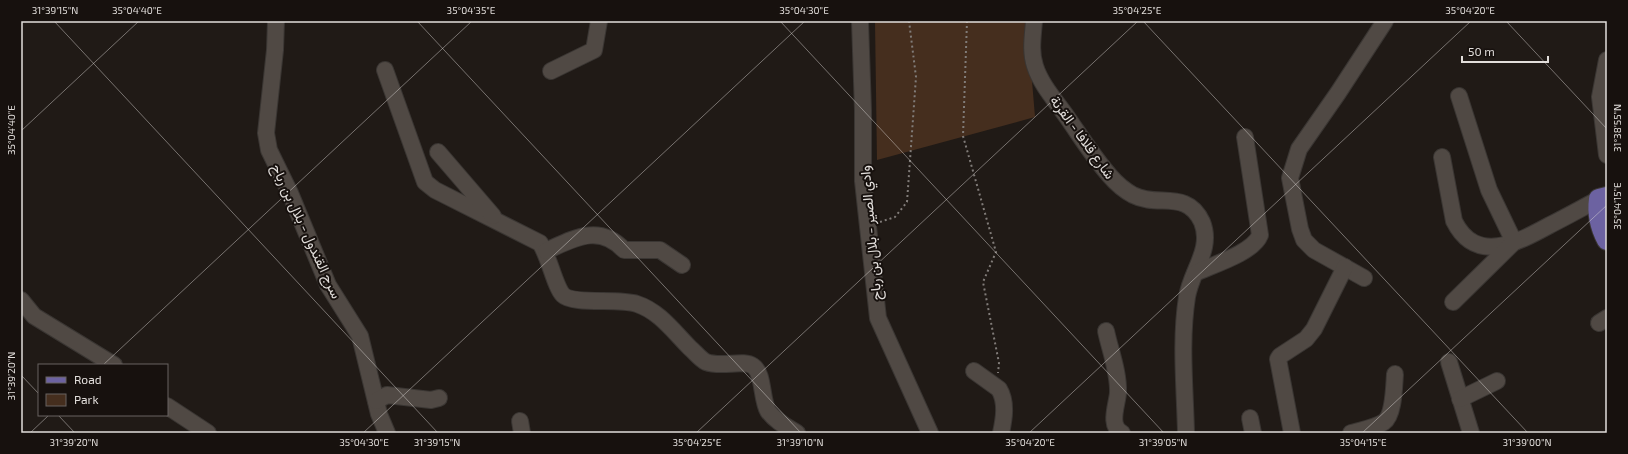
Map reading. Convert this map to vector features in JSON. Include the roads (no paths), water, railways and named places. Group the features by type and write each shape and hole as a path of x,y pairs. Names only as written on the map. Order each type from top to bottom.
{"main road":[{"path":"1603,198 1598,215 1607,240"}],"street":[{"name":"سرج القندول - بلال بن رباح","path":"276,21 275,50 266,133 268,144 328,285 360,336 376,401 387,433"},
{"path":"551,71 594,50 599,21"},
{"name":"وادي الصير - بلال بن رباح","path":"860,21 863,111 863,180 878,318 930,433"},
{"name":"شارع قلافا - القرنة","path":"1034,21 1032,52 1038,75 1110,176 1126,190 1139,197 1155,201 1172,200 1184,203 1198,216 1204,230 1205,240 1203,254 1189,287 1186,307 1184,360 1186,433"},
{"path":"1364,278 1314,250 1304,240 1300,229 1290,178 1299,149 1385,21"},
{"path":"1607,60 1600,97 1607,155"},
{"path":"385,70 425,182 435,190 540,242 546,251 559,289 567,298 599,301 619,300 638,304 661,319 706,362 721,365 744,362 753,365 758,372 767,409 776,419 797,433"},
{"path":"1458,96 1489,190 1514,242"},
{"path":"1194,273 1249,248 1258,240 1260,234 1245,137"},
{"path":"438,152 498,221"},
{"path":"1442,157 1451,213 1457,228 1469,240 1482,246 1497,247 1525,238 1603,198"},
{"path":"546,251 586,235 603,236 618,243 624,250 660,250 682,265"},
{"path":"1454,302 1514,242"},
{"path":"1292,433 1278,359 1280,356 1306,339 1314,329 1345,267"},
{"path":"21,300 34,316 112,364"},
{"path":"1106,331 1118,390 1114,423 1116,428 1122,433"},
{"path":"1449,362 1471,433"},
{"path":"974,371 1002,393 1004,410 1001,433"},
{"path":"1351,433 1382,423 1388,418 1391,411 1395,374"},
{"path":"1460,399 1497,381"},
{"path":"376,401 388,395 431,400 439,398"},
{"path":"168,407 208,433"}]}
